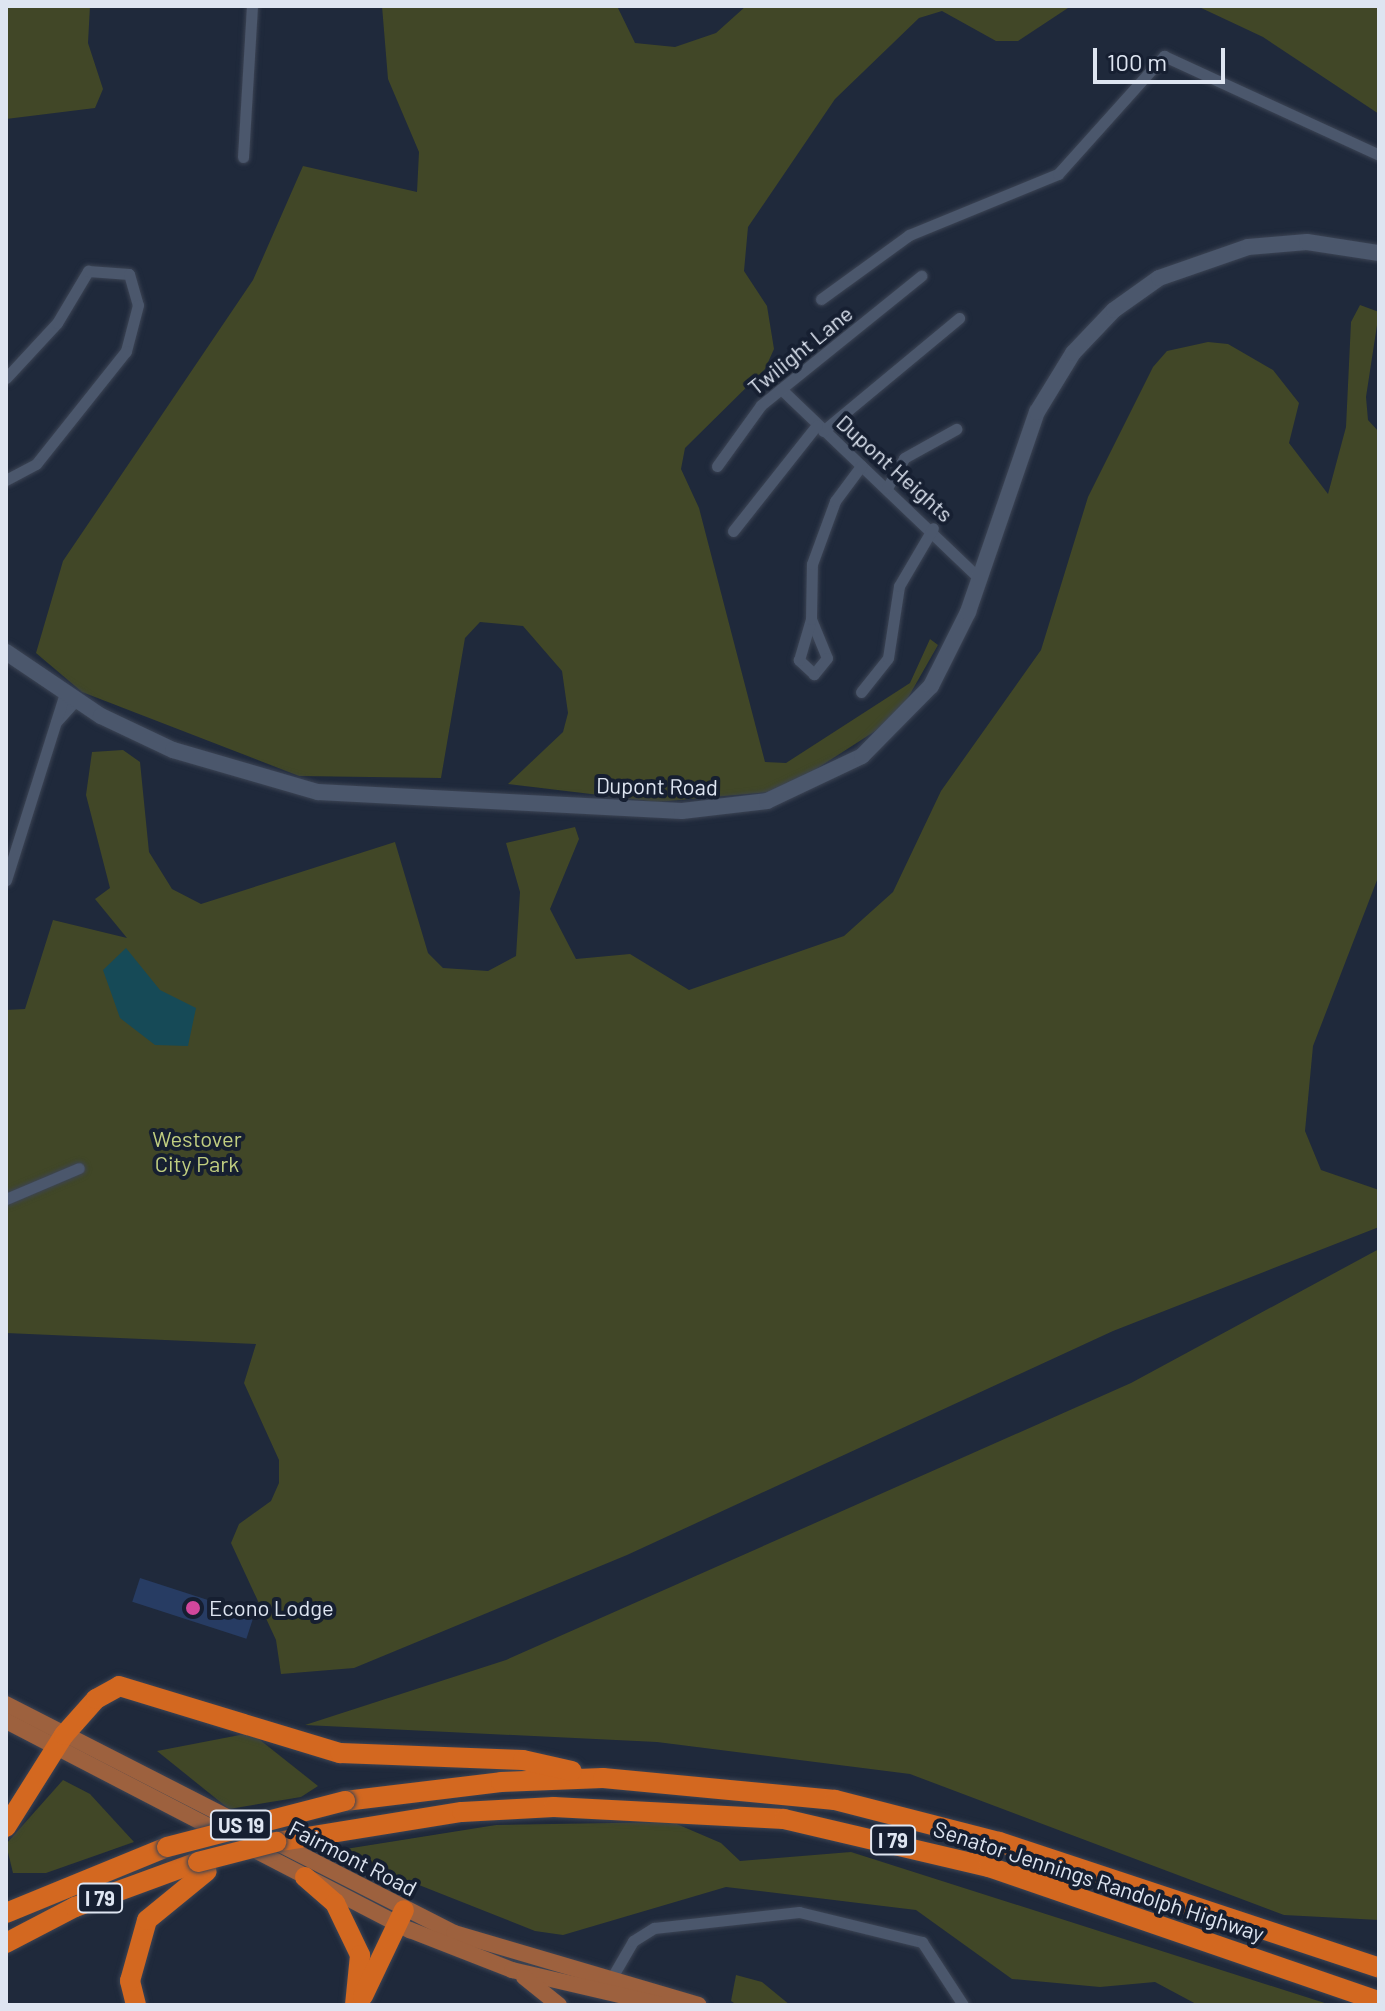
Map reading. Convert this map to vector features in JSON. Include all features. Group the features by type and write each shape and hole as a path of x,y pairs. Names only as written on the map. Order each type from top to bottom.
{"highway":[{"path":"6,1827 61,1741 96,1699 119,1686 340,1753 523,1760 603,1778"},
{"name":"Senator Jennings Randolph Highway","path":"6,1913 167,1847 345,1801 501,1782 603,1778 749,1788 901,1814 1379,1968"},
{"name":"Senator Jennings Randolph Highway","path":"203,1866 276,1842 385,1823 639,1807 855,1831 989,1867 1379,2001"},
{"path":"136,2005 130,1981 147,1920 166,1897 203,1866"},
{"name":"I 79","path":"6,1943 75,1907 203,1866"},
{"path":"305,1877 335,1903 360,1955 357,2005"},
{"path":"357,2005 408,1920"},
{"path":"370,2005 408,1920"}],"main road":[{"name":"Fairmont Road","path":"6,1704 61,1741 305,1877 408,1920 607,1992 699,2005"},
{"name":"Fairmont Road","path":"6,1721 61,1741 408,1920 512,1970 661,2005"},
{"path":"512,1970 559,2005"}],"street":[{"path":"243,157 252,6"},
{"path":"821,299 909,235 1058,174 1164,56 1379,155"},
{"name":"Dupont Road","path":"6,652 70,697 173,750 318,792 722,810 820,782 884,738 946,663 980,579 1047,393 1083,342 1134,293 1196,261 1248,247 1307,242 1379,253"},
{"path":"6,378 57,323 88,271 129,274 138,305 126,351 36,464 6,480"},
{"name":"Twilight Lane","path":"717,466 745,422 781,389 921,276"},
{"path":"733,531 820,428 959,318"},
{"name":"Dupont Heights","path":"781,389 861,466 933,528 980,579"},
{"path":"887,488 904,458 956,429"},
{"path":"811,619 817,542 861,466"},
{"path":"861,692 888,658 899,586 933,528"},
{"path":"6,880 56,722 70,697"},
{"path":"6,1199 79,1168"},
{"path":"607,1992 633,1941 654,1928 799,1912 922,1942 963,2005"}],"green space":[{"path":"6,6 90,6 88,43 103,89 95,108 6,119"},
{"path":"382,6 617,6 635,43 675,47 716,33 746,6 1071,6 1018,41 996,41 942,11 919,18 835,99 748,227 744,271 767,306 774,349 765,369 685,448 681,469 699,508 765,762 786,763 910,683 930,639 938,645 897,717 782,791 657,802 508,784 563,732 568,713 562,671 523,626 480,622 465,638 441,778 299,776 82,692 36,653 63,561 253,280 303,166 417,192 419,152 388,79"},
{"path":"1197,6 1379,6 1379,114 1263,37"},
{"name":"Westover City Park","path":"1360,305 1379,312 1366,397 1368,420 1379,432 1379,875 1313,1046 1305,1131 1321,1170 1379,1190 1379,1227 1113,1331 627,1555 354,1668 281,1674 276,1640 231,1543 239,1524 271,1501 279,1483 279,1460 244,1383 256,1344 6,1333 6,1010 25,1009 53,920 127,938 95,899 110,888 86,795 92,752 123,750 140,762 149,852 172,889 201,904 395,842 428,953 443,968 488,971 516,956 520,892 506,843 575,827 579,839 550,909 576,959 630,954 689,990 844,936 893,892 941,791 1041,650 1088,497 1153,367 1167,351 1208,342 1228,344 1273,370 1299,403 1289,443 1328,494 1346,427 1351,322"},
{"path":"1379,1249 1379,1920 1284,1915 910,1774 657,1742 305,1725 506,1660 1131,1383"},
{"path":"245,1734 255,1736 318,1786 301,1797 229,1809 157,1751"},
{"path":"63,1780 90,1794 134,1842 46,1873 13,1873 6,1844"},
{"path":"672,1822 721,1843 740,1861 851,1852 1331,2005 1198,2005 1155,1982 1100,1987 1012,1979 916,1910 726,1887 563,1935 535,1931 333,1851 496,1825"},
{"path":"736,1975 762,1982 790,2005 737,2005 731,2001"}],"water":[{"path":"126,948 160,990 196,1008 188,1046 155,1045 120,1018 103,970"}],"building":[{"name":"Econo Lodge","path":"140,1578 254,1615 246,1639 132,1602"}],"place":[{"name":"Econo Lodge","path":"193,1608"}]}
